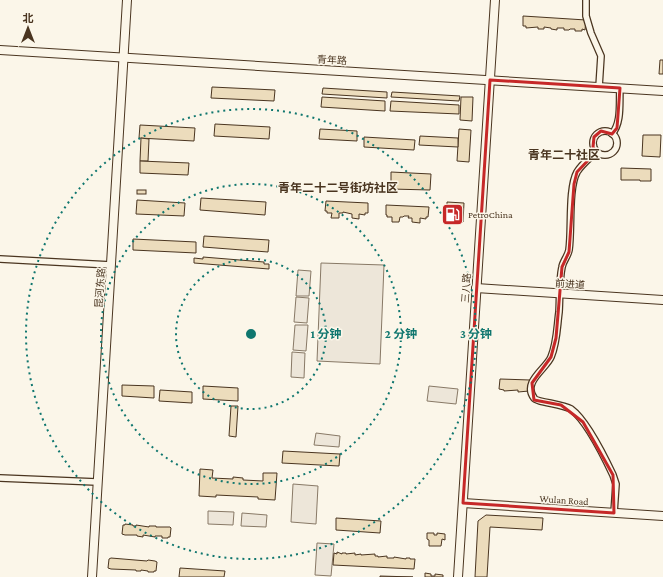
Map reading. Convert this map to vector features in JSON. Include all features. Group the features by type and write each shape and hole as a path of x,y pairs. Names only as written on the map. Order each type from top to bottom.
{"main road":[{"name":"昆河东路","path":"92,577 127,0"},
{"name":"三八路","path":"458,577 495,0"},
{"name":"青年路","path":"0,50 663,91"},
{"name":"前进道","path":"476,288 663,300"},
{"name":"Wulan Road","path":"463,503 663,516"}],"street":[{"path":"586,0 586,16 601,56 599,87"},
{"path":"612,134 617,128 620,88"},
{"path":"601,131 606,131 612,134 617,140 613,153 603,156 596,152 592,142 594,137 601,131"},
{"path":"596,152 577,172 574,184 569,252 562,267 556,338 551,357 545,368 535,376 531,390 534,398 537,400 561,405 572,410 583,422 613,475 616,484 614,513"},
{"path":"0,259 111,266"},
{"path":"0,478 97,482"}],"highlighted area":[{"path":"490,80 620,88 617,128 612,134 601,131 594,137 593,147 596,152 577,172 574,184 569,252 562,267 556,338 551,357 532,383 534,400 561,405 583,422 613,475 614,513 463,503"}],"shaded area":[{"path":"321,263 384,265 380,364 317,361"},
{"path":"298,270 311,271 309,296 296,296"},
{"path":"296,297 309,298 307,323 294,322"},
{"path":"295,325 308,325 306,351 293,350"},
{"path":"292,352 305,353 304,378 291,377"},
{"path":"429,386 458,389 456,404 427,401"},
{"path":"316,433 340,436 339,447 314,445"},
{"path":"293,484 318,486 316,524 291,522"},
{"path":"208,511 234,512 233,525 208,524"},
{"path":"242,513 267,515 266,527 241,526"},
{"path":"317,543 334,544 331,576 315,575"}],"building":[{"path":"523,16 586,20 585,30 582,29 582,31 575,31 575,29 564,30 564,28 557,28 557,30 544,27 544,29 538,29 538,27 526,28 526,26 523,26"},
{"path":"660,60 663,60 663,74 659,74"},
{"path":"212,87 275,90 274,101 211,98"},
{"path":"323,88 387,92 387,98 322,94"},
{"path":"392,92 460,96 459,101 391,97"},
{"path":"322,97 385,101 385,111 321,107"},
{"path":"461,97 473,97 472,121 460,120"},
{"path":"391,101 459,105 459,114 390,111"},
{"path":"215,124 270,127 269,139 214,136"},
{"path":"140,125 195,128 194,141 139,138"},
{"path":"320,129 357,131 357,141 319,139"},
{"path":"459,129 471,130 469,162 457,161"},
{"path":"643,135 661,135 660,157 642,156"},
{"path":"420,136 458,138 458,147 419,145"},
{"path":"364,137 415,140 414,150 364,147"},
{"path":"141,138 149,139 148,161 140,161"},
{"path":"140,161 189,163 188,175 140,173"},
{"path":"621,168 651,169 651,181 621,180"},
{"path":"391,172 431,174 430,190 391,189"},
{"path":"137,190 146,190 146,194 137,194"},
{"path":"201,198 266,202 265,215 200,210"},
{"path":"137,200 185,203 184,216 136,214"},
{"path":"326,201 368,203 368,213 365,213 365,215 359,214 359,219 352,218 352,214 343,212 339,213 339,218 331,218 332,213 327,213 327,211 325,211"},
{"path":"447,202 464,203 463,222 447,222"},
{"path":"386,205 429,207 428,217 426,217 426,219 420,218 420,223 412,222 412,218 408,218 409,216 400,217 399,222 392,222 392,217 387,217 386,215"},
{"path":"204,236 269,240 268,252 203,247"},
{"path":"133,239 196,242 196,253 133,250"},
{"path":"203,257 264,262 264,264 269,264 269,269 194,263 194,258 203,259"},
{"path":"500,379 530,380 529,391 518,392 518,390 504,391 499,389"},
{"path":"122,385 154,386 154,398 122,396"},
{"path":"203,386 238,388 238,401 203,399"},
{"path":"160,390 192,392 192,403 159,401"},
{"path":"231,406 238,406 236,437 229,436"},
{"path":"283,451 340,454 339,466 282,463"},
{"path":"200,469 213,470 212,478 233,479 233,477 243,478 243,480 263,481 263,473 277,473 275,500 258,499 258,497 216,495 216,497 199,496"},
{"path":"486,515 543,518 542,530 490,527 487,577 475,577 478,521"},
{"path":"336,518 381,521 380,533 336,530"},
{"path":"123,525 133,526 170,527 170,537 162,538 162,536 155,537 143,535 143,537 137,535 125,535 122,534"},
{"path":"427,533 434,533 434,535 437,535 437,533 445,534 445,540 442,539 441,546 429,546"},
{"path":"337,552 342,554 375,554 375,556 378,557 387,556 387,558 394,557 415,559 414,569 333,565 334,553 337,554"},
{"path":"109,559 155,561 157,562 156,571 148,572 141,570 111,569 108,568"},
{"path":"180,568 225,571 224,577 179,577"},
{"path":"425,573 431,574 431,576 435,576 435,574 443,575 443,577 425,577"},
{"path":"380,576 413,577 380,577"}],"place":[{"name":"PetroChina","path":"453,214"}],"district":[{"name":"青年二十社区","path":"564,155"},
{"name":"青年二十二号街坊社区","path":"338,188"}]}
